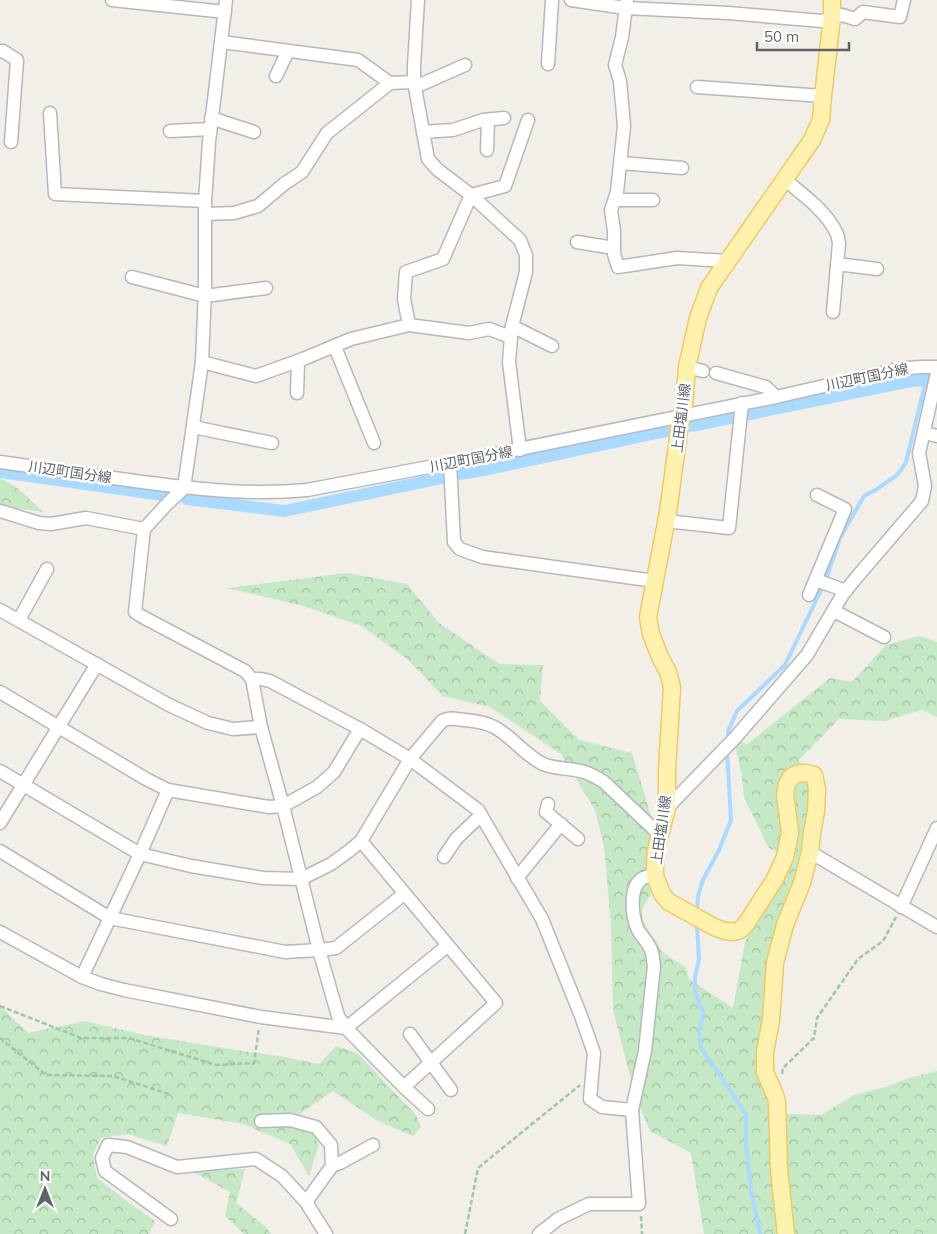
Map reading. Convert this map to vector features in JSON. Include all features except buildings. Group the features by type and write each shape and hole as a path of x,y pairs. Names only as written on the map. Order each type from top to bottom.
{"main road":[{"name":"上田塩川線","path":"786,1234 778,1170 777,1102 764,1072 764,1062 771,1020 775,963 785,925 802,883 810,852 816,811 817,789 814,775 802,772 791,777 787,784 785,794 790,833 785,857 775,879 746,924 740,930 733,932 714,927 668,902 662,894 655,876 655,863 656,850 667,808 667,770 672,688 668,672 651,634 648,617 666,521 684,406 687,367 698,318 709,288 812,140 821,120 822,96 832,18 832,0"}],"street":[{"path":"112,0 226,6 211,123 205,201 205,296 202,362 184,488 168,502 144,529 135,612 245,671 252,679 261,727 338,1016 346,1028 428,1109"},
{"path":"418,0 414,82 428,159 438,170 471,195 520,240 526,254 526,272 512,331 510,362 520,450"},
{"path":"548,64 552,0"},
{"path":"571,0 822,21 842,15 854,19 863,12 900,17 904,0"},
{"path":"627,4 615,65 620,81 624,126 617,192 612,210 614,254 618,267 676,258 727,261"},
{"path":"222,42 358,60 390,83"},
{"path":"0,51 17,60 11,142"},
{"path":"276,76 288,51"},
{"path":"206,214 234,213 258,206 284,184 302,172 327,133 390,83 414,82 422,84 465,65"},
{"path":"697,86 822,96"},
{"path":"50,112 55,194 205,201"},
{"path":"424,132 453,130 483,120 504,118"},
{"path":"487,150 488,120"},
{"path":"471,195 505,186 528,120"},
{"path":"170,131 211,123 254,132"},
{"path":"621,163 682,168"},
{"path":"784,179 826,217 837,233 839,243 833,312"},
{"path":"410,325 404,299 406,272 443,259 471,195"},
{"path":"615,200 653,200"},
{"path":"577,242 614,248"},
{"path":"837,264 877,269"},
{"path":"132,277 205,296 266,288"},
{"path":"202,362 256,376 352,340 410,325 469,333 490,329 512,331 552,346"},
{"path":"336,347 374,443"},
{"path":"298,361 298,393"},
{"path":"687,367 766,387 776,397"},
{"name":"川辺町国分線","path":"0,462 184,488 282,493 520,450 776,397 898,369 920,367 936,376"},
{"path":"667,808 730,743 807,655 846,591 922,501 924,486 919,453 934,435 936,376"},
{"path":"666,521 728,528 742,403"},
{"path":"193,427 272,443"},
{"path":"450,463 454,542 460,549 482,557 655,581"},
{"path":"809,595 845,508 816,495"},
{"path":"0,511 51,524 86,518 144,529"},
{"path":"19,620 47,569"},
{"path":"816,580 846,591"},
{"path":"0,610 169,705 208,723 233,729 261,727"},
{"path":"834,611 884,637"},
{"path":"0,823 97,664"},
{"path":"252,679 270,681 360,729 410,759 478,810 542,919 582,1016 594,1052 590,1099 602,1107 632,1110"},
{"path":"0,692 146,779 168,790 269,807 283,806 317,787 334,772 360,729"},
{"path":"0,771 140,854 192,866 263,878 301,878 331,864 361,841 410,759 442,721 448,718 477,721 494,727 543,764 555,768 582,771 604,782 660,835"},
{"path":"82,977 168,790"},
{"path":"548,804 546,812 578,839"},
{"path":"444,857 456,839 481,816"},
{"path":"517,878 561,824"},
{"path":"901,907 937,828"},
{"path":"361,841 496,1004 404,1087"},
{"path":"0,851 110,918 285,952 336,948 404,894"},
{"path":"810,852 937,927"},
{"path":"539,1234 558,1219 589,1204 639,1204 632,1110 645,1051 654,966 652,953 639,931 632,907 639,882 644,877 655,876"},
{"path":"0,932 82,977 102,984 261,1017 346,1028 447,946"},
{"path":"410,1034 451,1090"},
{"path":"261,1121 290,1120 316,1127 331,1145 332,1166"},
{"path":"172,1219 105,1171 102,1158 108,1145 127,1147 177,1166 256,1159 282,1176 306,1202 326,1234"},
{"path":"306,1202 332,1166 374,1145"}],"path":[{"path":"775,1095 779,1092 782,1068 814,1038 817,1018 858,959 883,941 901,907"},
{"path":"0,1006 81,1038 129,1038 216,1065 254,1063 261,1017"},
{"path":"0,1038 46,1075 113,1076 172,1095"},
{"path":"465,1234 478,1168 592,1075"},
{"path":"639,1204 642,1234"}],"green space":[{"path":"0,479 18,488 43,512 0,506"},
{"path":"346,573 407,584 439,623 499,664 543,665 540,701 579,740 632,753 654,826 649,881 651,895 643,907 642,917 660,949 686,968 689,979 733,1008 745,942 789,860 768,847 744,797 735,744 740,739 746,745 830,678 852,682 886,645 920,636 937,642 937,717 922,710 885,721 839,719 799,760 811,788 807,832 769,990 783,1234 704,1234 691,1153 650,1131 635,1095 613,1010 611,926 604,846 595,810 561,754 490,707 443,696 407,659 362,626 303,606 228,588"},
{"path":"0,1006 28,1033 85,1021 144,1035 319,1064 336,1046 357,1053 416,1115 421,1127 413,1136 376,1120 333,1091 301,1113 319,1145 309,1176 290,1144 243,1124 178,1113 167,1146 127,1134 101,1138 93,1154 97,1178 155,1221 149,1234 0,1234"},
{"path":"937,1071 937,1234 791,1234 785,1114 821,1115 854,1095"},
{"path":"245,1169 236,1203 266,1227 271,1234 244,1234 225,1216 230,1192 190,1170"}],"waterway":[{"path":"728,741 728,731 737,711 785,665 825,582 840,538 864,496 897,475 906,462 926,380"},
{"path":"691,426 911,381 937,381"},
{"path":"459,474 666,431"},
{"path":"0,472 163,495"},
{"path":"187,499 284,511 442,478"},
{"path":"697,911 698,896 703,880 719,850 731,820 727,750"},
{"path":"697,926 699,959 695,977 695,991 703,1013 699,1034 701,1048 746,1114 746,1147 752,1195 760,1234"}]}
